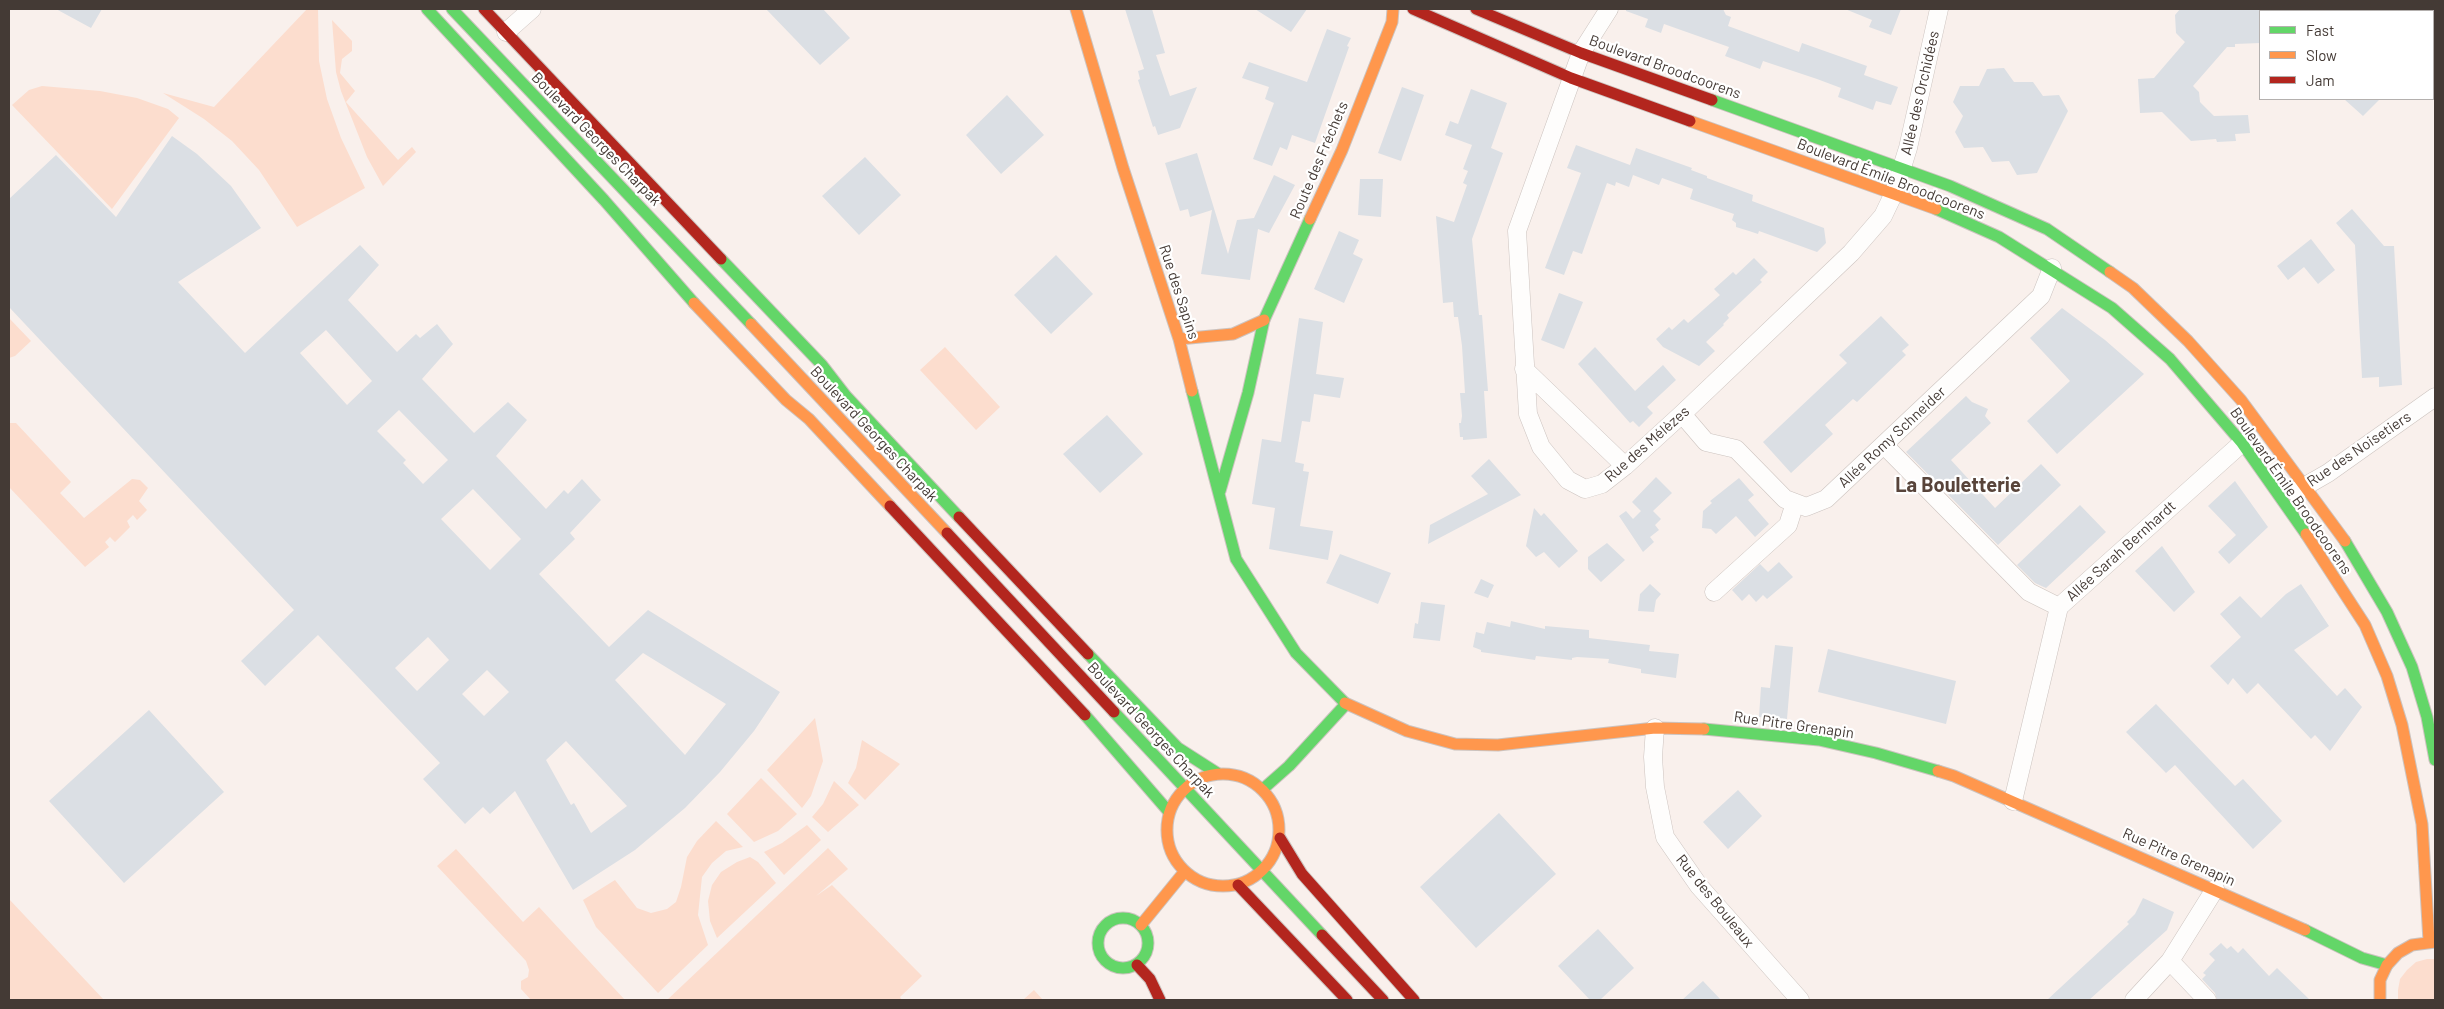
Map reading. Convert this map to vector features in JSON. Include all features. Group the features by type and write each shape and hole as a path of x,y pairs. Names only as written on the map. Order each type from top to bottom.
{"street":[{"path":"427,9 604,200 706,316 786,400 809,419 1078,705 1169,812"},
{"name":"Boulevard Georges Charpak","path":"452,9 792,366 1383,1000"},
{"name":"Boulevard Georges Charpak","path":"484,9 822,365 846,396 1124,692 1178,748 1218,773"},
{"path":"506,32 532,9"},
{"name":"Rue des Sapins","path":"1076,9 1123,168 1179,339 1236,559 1250,585"},
{"name":"Route des Fréchets","path":"1219,494 1248,393 1264,320 1342,150 1392,22 1393,9"},
{"name":"Boulevard Émile Broodcoorens","path":"1413,9 1571,78 1892,199 1940,210 1999,237 2052,268 2112,308 2170,359 2242,443 2284,501 2365,625 2387,676 2402,725 2422,824 2432,942"},
{"name":"Boulevard Broodcoorens","path":"1476,9 1581,53 1846,149"},
{"name":"Rue des Mélèzes","path":"1609,9 1581,53 1517,231 1528,414 1541,446 1568,480 1585,489 1602,484 1625,466 1851,253 1883,216 1892,199"},
{"name":"Allée des Orchidées","path":"1892,199 1902,169 1938,9"},
{"name":"Boulevard Émile Broodcoorens","path":"1846,149 1950,186 2047,229 2134,288 2188,341 2241,400 2306,485 2339,532 2387,612 2412,667 2427,716 2435,760"},
{"name":"Allée Romy Schneider","path":"1795,503 1806,507 1826,499 2041,296 2052,268"},
{"path":"1179,339 1233,334 1264,320"},
{"path":"1524,369 1625,466"},
{"name":"Rue des Noisetiers","path":"2284,501 2306,485 2328,473 2435,397"},
{"path":"1682,414 1706,442 1736,449 1785,499 1795,503 1788,525 1714,592"},
{"path":"1205,439 1235,434"},
{"name":"Allée Sarah Bernhardt","path":"2013,801 2059,607 2242,443"},
{"path":"1884,445 2029,592 2059,607"},
{"name":"Rue Pitre Grenapin","path":"1250,585 1296,653 1346,704 1407,731 1455,744 1498,745 1655,728 1688,727 1818,740 1876,753 1954,776 2215,889 2332,942 2362,958 2387,965"},
{"path":"1263,789 1289,766 1346,704"},
{"name":"Rue des Bouleaux","path":"1655,728 1652,757 1655,787 1666,837 1699,886 1800,1000"},
{"path":"1218,773 1234,774 1250,779 1263,789 1274,804 1279,820 1280,838 1274,854 1262,871 1238,885 1219,886 1200,882 1184,871 1174,859 1168,844 1166,828 1169,812 1185,788 1200,778 1218,773"},
{"path":"1280,838 1302,874 1414,1000"},
{"path":"1142,925 1184,871"},
{"path":"1238,885 1347,1000"},
{"path":"2134,1000 2170,961 2215,889"},
{"path":"1118,918 1126,918 1142,925 1146,931 1149,946 1142,960 1136,965 1129,968 1113,967 1101,956 1098,941 1103,927 1118,918"},
{"path":"2380,1000 2380,980 2387,965 2398,953 2412,945 2432,942"},
{"path":"2170,961 2207,1000"},
{"path":"1136,965 1150,979 1160,1000"}],"shaded area":[{"path":"307,9 318,9 319,61 327,99 341,138 365,188 297,227 259,170 232,141 204,119 163,93 214,107"},
{"path":"332,20 352,41 352,51 342,59 340,73 355,91 346,102 398,160 412,147 416,152 383,186 367,157 341,91 336,72"},
{"path":"42,86 100,91 137,98 168,109 179,118 112,209 12,105 29,90"},
{"path":"9,318 31,341 15,356 9,358"},
{"path":"945,347 1000,407 976,430 920,370"},
{"path":"9,423 16,423 71,482 60,493 84,518 132,479 140,480 148,488 139,501 147,510 137,520 133,515 127,521 130,527 115,542 110,537 105,542 109,547 85,567 9,487"},
{"path":"815,718 823,761 811,796 802,808 767,770"},
{"path":"862,740 900,764 865,800 848,783 856,768"},
{"path":"761,778 797,814 778,831 754,842 727,814"},
{"path":"834,781 859,805 828,832 812,817 823,804"},
{"path":"716,821 743,847 726,851 712,863 702,877 698,915 708,945 658,993 596,927 583,900 615,880 637,908 651,913 667,909 676,902 687,857 697,841"},
{"path":"807,825 821,840 784,875 764,852 782,843"},
{"path":"828,848 848,869 816,896 832,885 922,976 900,997 902,1000 667,1000"},
{"path":"456,849 523,922 539,907 625,1000 531,1000 521,989 521,981 528,977 529,970 526,961 437,866"},
{"path":"750,857 758,862 776,883 717,938 710,921 708,901 712,885 721,872 737,862"},
{"path":"9,899 104,1000 9,1000"},
{"path":"2435,959 2435,1000 2398,1000 2400,979 2416,962"},
{"path":"1034,990 1043,1000 1023,1000"}],"building":[{"path":"56,9 102,9 91,28"},
{"path":"766,9 823,9 850,38 820,65"},
{"path":"1125,9 1152,9 1165,53 1156,55 1170,96 1197,87 1180,128 1158,135 1155,126 1153,127 1138,80 1140,79 1138,71 1144,69"},
{"path":"1255,9 1307,9 1291,32"},
{"path":"1626,9 1723,9 1726,15 1731,17 1728,26 1799,52 1802,43 1867,66 1864,75 1898,87 1891,105 1876,101 1873,110 1838,97 1841,88 1817,79 1763,61 1760,69 1725,56 1729,47 1664,24 1661,33 1645,27 1648,19 1626,11"},
{"path":"1845,9 1901,9 1891,35 1869,27 1872,20"},
{"path":"2180,9 2260,9 2259,43 2235,44 2235,47 2227,47 2193,86 2199,92 2200,102 2214,116 2248,115 2250,133 2235,134 2236,141 2217,142 2216,139 2191,141 2162,112 2140,113 2138,79 2154,78 2185,42 2176,33 2175,15"},
{"path":"1327,29 1351,38 1315,143 1292,135 1287,150 1280,147 1272,166 1253,159 1274,103 1265,99 1269,87 1242,78 1249,62 1307,82"},
{"path":"2004,68 2014,82 2033,82 2043,96 2059,95 2068,111 2037,173 2017,175 2009,161 1992,162 1983,147 1964,148 1955,132 1963,116 1953,102 1960,86 1979,86 1987,69"},
{"path":"1402,87 1424,95 1401,161 1378,153"},
{"path":"1471,89 1507,103 1491,148 1503,153 1472,239 1479,315 1482,315 1488,391 1484,391 1487,438 1463,440 1463,437 1460,437 1459,423 1461,423 1462,416 1460,393 1465,393 1462,346 1458,317 1454,317 1453,302 1443,303 1436,216 1454,222 1467,185 1463,183 1468,171 1463,169 1472,145 1445,135 1450,121 1458,124"},
{"path":"1007,95 1044,135 1001,174 966,135"},
{"path":"2345,100 2379,100 2363,116"},
{"path":"172,136 197,154 231,186 261,228 178,282 245,353 360,245 379,265 348,300 397,352 416,334 420,338 437,324 453,344 422,379 474,433 508,402 527,420 496,456 546,509 564,490 568,494 582,479 601,500 570,533 575,539 539,574 609,647 648,610 780,692 754,731 720,772 685,808 635,850 573,890 515,791 490,814 483,807 465,824 423,779 440,763 318,635 265,686 241,661 294,610 9,307 9,199 56,155 116,217","holes":["326,330 372,381 347,405 300,353","399,410 448,460 423,484 403,463 406,460 377,431","473,489 521,539 490,570 441,519","428,637 449,660 417,691 395,668","643,653 726,704 685,755 615,680","487,670 509,692 484,716 462,694","566,741 627,806 591,833 574,803 571,805 546,760"]},
{"path":"1576,145 1630,165 1636,148 1692,168 1691,170 1707,176 1707,178 1753,195 1752,201 1824,228 1826,243 1817,252 1759,231 1758,234 1736,227 1736,223 1732,220 1734,214 1690,199 1693,189 1662,178 1659,185 1633,175 1629,187 1616,182 1615,186 1607,183 1582,254 1573,251 1564,275 1545,268 1581,173 1567,168"},
{"path":"1197,153 1228,254 1237,220 1254,218 1274,175 1295,185 1269,233 1258,229 1250,280 1201,274 1212,210 1190,217 1188,209 1180,211 1165,163"},
{"path":"865,157 901,195 859,235 822,196"},
{"path":"1360,179 1383,179 1381,217 1358,215"},
{"path":"2352,209 2384,246 2394,246 2402,385 2379,387 2379,377 2362,378 2355,245 2336,223"},
{"path":"1339,231 1359,240 1353,254 1363,259 1344,303 1314,289"},
{"path":"2311,239 2335,270 2318,284 2304,267 2288,280 2277,266"},
{"path":"1056,255 1093,294 1051,334 1014,295"},
{"path":"1754,258 1768,272 1760,280 1762,282 1727,315 1729,318 1724,325 1706,342 1715,351 1699,366 1663,347 1656,339 1669,327 1672,330 1684,319 1688,323 1720,295 1714,289 1733,272 1736,275"},
{"path":"1559,293 1583,302 1564,349 1541,340"},
{"path":"2062,308 2105,340 2144,374 2057,454 2027,421 2070,381 2030,338"},
{"path":"1881,316 1909,345 1902,351 1906,355 1857,402 1853,399 1825,425 1833,434 1791,473 1763,442 1847,363 1839,355"},
{"path":"1299,318 1323,322 1316,374 1344,378 1340,398 1314,394 1310,422 1302,421 1295,462 1304,464 1303,471 1309,472 1300,526 1333,531 1328,560 1269,549 1275,508 1252,504 1262,439 1281,442"},
{"path":"1595,347 1635,391 1663,365 1676,380 1647,407 1653,413 1639,427 1633,421 1630,423 1578,364"},
{"path":"1966,396 1972,402 1988,409 1985,416 1991,423 1951,460 1995,508 2041,464 2061,485 1998,545 1906,452"},
{"path":"1107,415 1143,454 1100,493 1063,454"},
{"path":"1489,459 1521,495 1428,544 1430,525 1488,494 1471,476"},
{"path":"1656,477 1672,493 1653,511 1661,519 1655,525 1659,530 1650,537 1654,542 1643,552 1619,516 1626,511 1633,519 1641,511 1632,502"},
{"path":"1739,478 1754,495 1748,500 1769,524 1755,537 1736,516 1716,534 1711,529 1702,528 1703,511 1712,503 1710,501"},
{"path":"2235,481 2268,527 2229,564 2218,552 2236,535 2208,506"},
{"path":"2080,505 2106,532 2046,588 2035,583 2017,565"},
{"path":"1534,508 1541,516 1544,513 1578,551 1559,568 1544,552 1536,557 1526,546"},
{"path":"1607,543 1625,560 1601,582 1588,569 1588,557"},
{"path":"2162,546 2195,592 2174,612 2135,571"},
{"path":"1340,554 1391,573 1378,604 1326,583"},
{"path":"1779,562 1793,577 1767,599 1763,595 1756,602 1749,594 1742,601 1732,590 1760,564 1768,572"},
{"path":"1481,579 1494,585 1488,598 1474,593"},
{"path":"1650,584 1661,594 1656,600 1654,612 1638,611 1640,594"},
{"path":"2301,584 2329,626 2294,650 2337,696 2345,688 2362,707 2330,751 2315,735 2311,739 2258,683 2247,694 2233,678 2228,685 2210,666 2241,637 2220,614 2240,596 2261,618 2286,594"},
{"path":"1421,602 1445,605 1440,641 1413,638 1415,623 1418,624"},
{"path":"1511,621 1545,629 1545,626 1589,630 1589,638 1650,645 1649,651 1679,654 1676,678 1641,673 1641,669 1608,663 1609,659 1577,657 1572,658 1572,660 1536,656 1535,660 1481,652 1481,650 1473,647 1476,632 1484,634 1487,622 1510,627"},
{"path":"1775,645 1793,647 1787,719 1759,717 1761,687 1770,688"},
{"path":"1828,649 1956,681 1946,724 1818,692"},
{"path":"2156,704 2235,786 2243,779 2282,821 2253,849 2175,765 2166,773 2126,732"},
{"path":"149,710 224,792 124,883 49,801"},
{"path":"1738,790 1762,816 1728,849 1703,822"},
{"path":"1499,813 1556,874 1476,948 1420,887"},
{"path":"2143,898 2174,912 2167,930 2089,1000 2047,1000 2129,924 2127,922 2135,914"},
{"path":"1598,929 1634,968 1600,1000 1590,1000 1558,966"},
{"path":"2221,943 2227,949 2231,946 2238,953 2243,948 2269,976 2277,968 2310,1000 2217,1000 2215,993 2202,979 2206,975 2203,973 2215,960 2209,954"},
{"path":"1703,981 1721,1000 1682,1000"}],"traffic: fast":[{"path":"427,9 604,200 694,303"},
{"path":"452,9 751,324"},
{"path":"1712,100 1950,186 2047,229 2110,272"},
{"path":"1936,209 1999,237 2112,308 2170,359 2242,443 2306,534"},
{"path":"1220,491 1248,393 1264,320 1310,219"},
{"path":"721,259 822,365 846,396 959,517"},
{"path":"1192,391 1236,559 1296,653 1345,703"},
{"path":"2345,541 2387,612 2412,667 2427,717 2435,760"},
{"path":"1088,654 1178,748 1217,773"},
{"path":"1263,789 1289,766 1346,704"},
{"path":"1114,712 1322,935"},
{"path":"1085,715 1169,812"},
{"path":"1704,729 1819,740 1876,753 1938,771"},
{"path":"1128,918 1141,925 1147,933 1148,943 1147,953 1141,961 1133,967 1118,968 1105,961 1099,953 1098,938 1105,925 1113,919 1128,918"},
{"path":"2305,930 2362,958 2387,965"}],"traffic: slow":[{"path":"1076,9 1123,168 1179,339 1192,391"},
{"path":"1310,219 1342,150 1392,22 1393,9"},
{"path":"1690,121 1936,209"},
{"path":"2110,272 2133,288 2188,341 2241,400 2345,541"},
{"path":"694,303 786,400 809,419 890,506"},
{"path":"1179,339 1233,334 1264,320"},
{"path":"751,324 947,533"},
{"path":"2306,534 2365,625 2387,676 2402,725 2422,824 2429,941"},
{"path":"1345,703 1407,731 1455,744 1498,745 1655,728 1704,729"},
{"path":"1938,771 1954,776 2305,930"},
{"path":"1223,774 1245,778 1263,790 1275,808 1279,830 1275,852 1263,870 1245,882 1223,886 1201,882 1183,870 1171,852 1167,830 1171,808 1183,790 1201,778 1223,774"},
{"path":"1141,925 1185,871"},
{"path":"2380,1000 2380,980 2387,965 2398,953 2412,945 2435,942"}],"traffic: jam":[{"path":"484,9 721,259"},
{"path":"1413,9 1571,78 1690,121"},
{"path":"1476,9 1581,53 1712,100"},
{"path":"890,506 1085,715"},
{"path":"959,517 1088,654"},
{"path":"947,533 1114,712"},
{"path":"1280,838 1302,874 1414,1000"},
{"path":"1238,885 1347,1000"},
{"path":"1322,935 1383,1000"},
{"path":"1137,965 1150,979 1160,1000"}],"district":[{"name":"La Bouletterie","path":"1958,485"}]}
